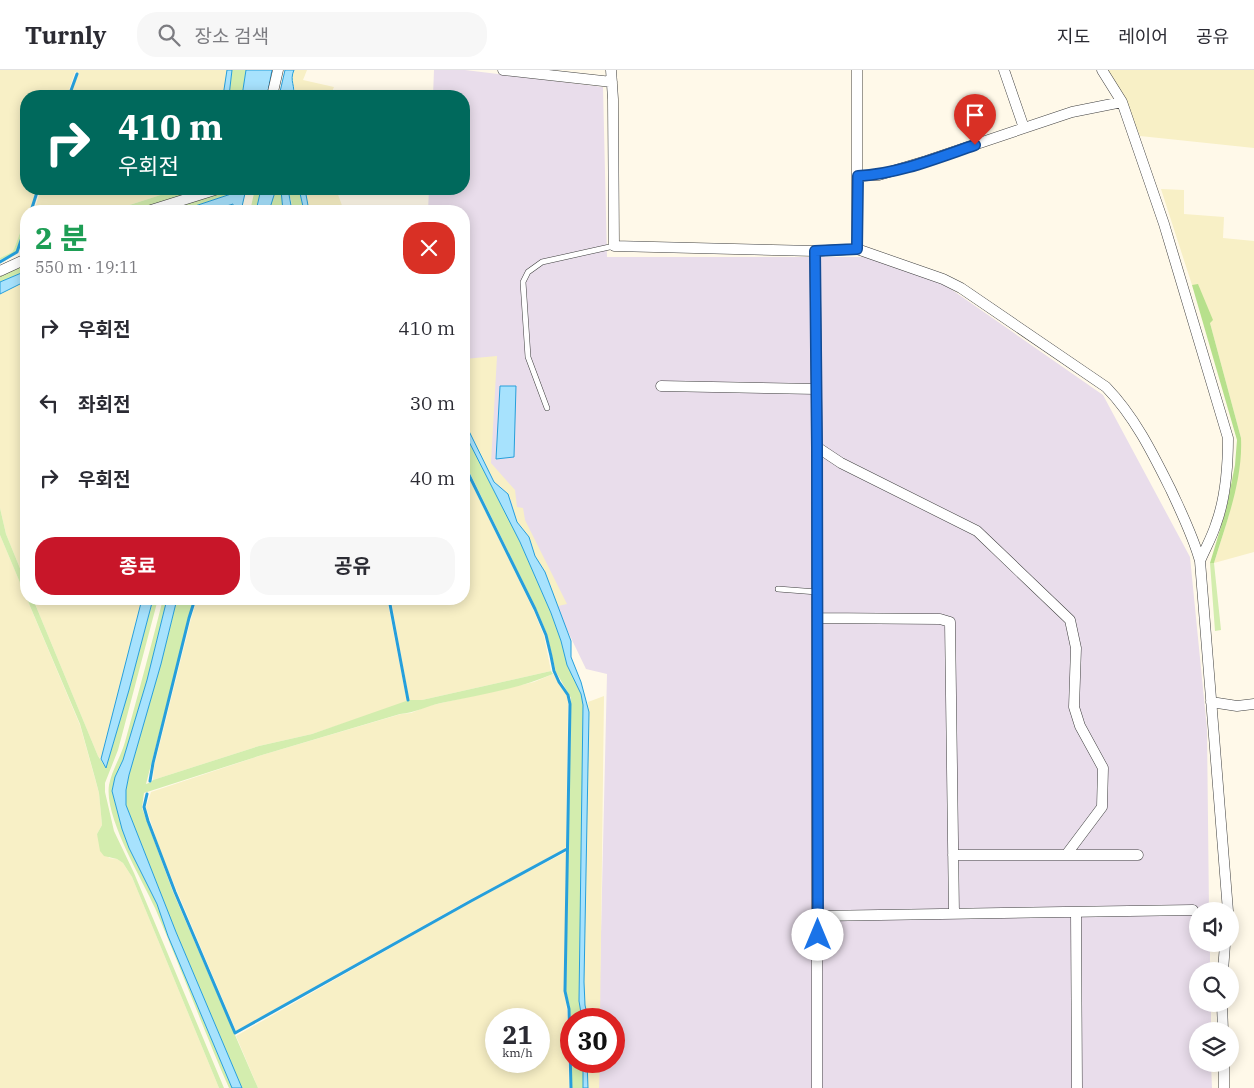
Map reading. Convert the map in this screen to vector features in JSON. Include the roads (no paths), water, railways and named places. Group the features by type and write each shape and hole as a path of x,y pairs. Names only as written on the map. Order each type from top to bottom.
{"street":[{"path":"273,90 278,70"},
{"path":"502,70 612,82"},
{"path":"611,70 614,246 815,251 857,249 943,279 962,288 1106,387 1122,403 1152,451 1188,527 1200,561 1227,902"},
{"path":"857,70 857,249"},
{"path":"1004,70 1024,128"},
{"path":"1102,70 1122,102 1164,224 1228,438 1228,461 1224,495 1216,524 1200,561"},
{"path":"858,176 879,175 1072,112 1122,102"},
{"path":"167,205 199,195"},
{"path":"815,251 817,447 817,1088"},
{"path":"0,270 20,262"},
{"path":"661,386 816,388"},
{"path":"817,447 841,463 977,530 1070,620 1076,648 1074,707 1080,726 1103,768 1102,807 1066,855"},
{"path":"817,618 940,619 950,622 954,914"},
{"path":"1211,702 1238,706 1254,704"},
{"path":"953,855 1138,855"},
{"path":"818,916 1189,910"},
{"path":"1076,912 1077,1088"},
{"path":"1224,1072 1224,1088"}],"lane":[{"path":"547,408 528,357 523,282 528,272 542,262 614,246"},
{"path":"778,590 817,592"}],"water":[{"path":"227,70 232,70 230,90 224,90"},
{"path":"246,70 272,70 268,90 243,90"},
{"path":"285,70 294,70 292,77 294,90 280,90"},
{"path":"228,195 245,195 242,205 198,205"},
{"path":"260,195 274,195 271,205 257,205"},
{"path":"281,195 289,195 291,205 282,205"},
{"path":"300,195 306,195 308,205 303,205"},
{"path":"20,274 20,284 0,294 0,282"},
{"path":"500,386 516,386 514,457 496,459"},
{"path":"470,433 494,482 508,494 517,522 529,537 535,556 545,572 571,641 571,657 581,682 589,712 584,982 586,1008 580,1008 579,1001 583,705 581,694 567,665 551,613 520,542 470,444"},
{"path":"140,605 151,605 106,768 101,759"},
{"path":"166,605 176,605 161,664 129,775 126,805 176,932 242,1088 232,1088 168,936 157,904 129,848 112,791 147,680"},
{"path":"583,1073 587,1073 588,1088 583,1088"}],"waterway":[{"path":"71,90 77,74"},
{"path":"33,205 36,195"},
{"path":"0,262 17,252 20,243"},
{"path":"470,477 535,609 546,635 554,671 568,695 570,704 565,991 569,1009 571,1088"},
{"path":"150,781 193,605"},
{"path":"390,605 408,700"},
{"path":"147,794 144,807 148,821 175,892 235,1033 567,849"}]}
